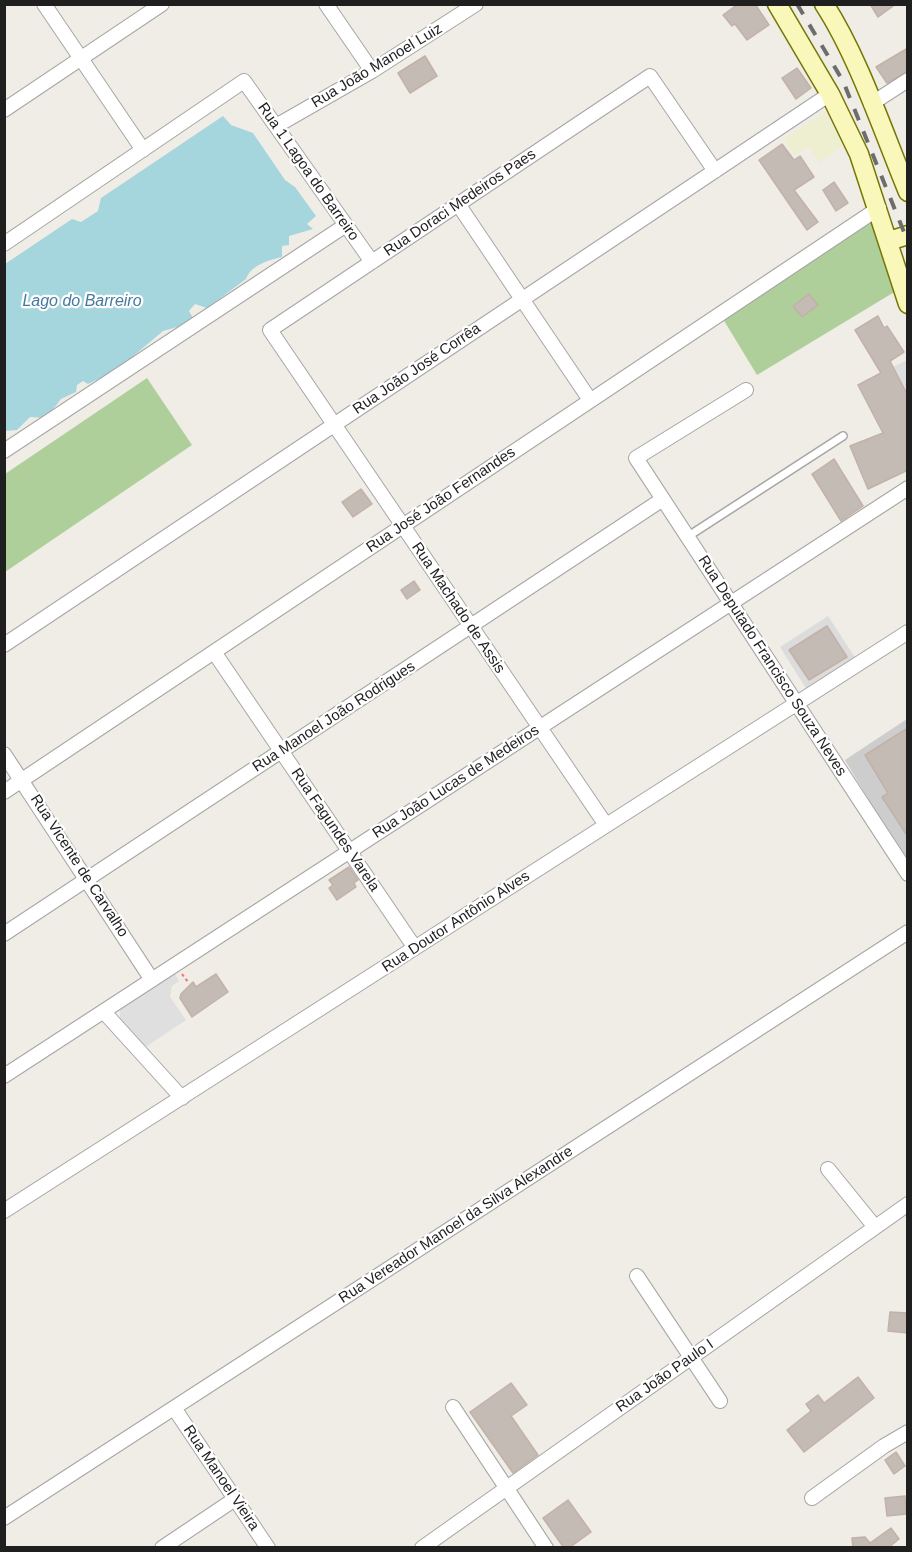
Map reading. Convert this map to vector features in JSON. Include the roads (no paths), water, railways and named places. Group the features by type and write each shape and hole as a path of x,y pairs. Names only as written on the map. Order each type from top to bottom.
{"main road":[{"path":"777,4 830,94 859,154 879,207 908,304"},
{"path":"824,4 833,13 871,104 902,162 908,192"},
{"path":"889,241 908,235"}],"street":[{"path":"4,244 143,150 44,4"},
{"path":"4,110 162,4"},
{"path":"326,4 372,70"},
{"name":"Rua João Manoel Luiz","path":"276,126 372,70 476,4"},
{"name":"Rua Doraci Medeiros Paes","path":"270,330 650,76 714,171"},
{"path":"871,104 908,80"},
{"name":"Rua 1 Lagoa do Barreiro","path":"143,150 244,81 372,262"},
{"name":"Rua João José Corrêa","path":"4,645 830,94"},
{"path":"458,204 590,400"},
{"name":"Rua José João Fernandes","path":"4,792 879,207"},
{"path":"4,451 346,225"},
{"name":"Rua Machado de Assis","path":"270,330 606,825"},
{"name":"Rua Deputado Francisco Souza Neves","path":"746,390 636,458 908,874"},
{"name":"Rua João Lucas de Medeiros","path":"4,1076 908,488"},
{"name":"Rua Manoel João Rodrigues","path":"4,934 663,500"},
{"name":"Rua Doutor Antônio Alves","path":"4,1211 908,632"},
{"name":"Rua Fagundes Varela","path":"214,652 416,948"},
{"name":"Rua Vicente de Carvalho","path":"4,754 88,878 152,980"},
{"name":"Rua Vereador Manoel da Silva Alexandre","path":"4,1518 908,932"},
{"path":"104,1012 182,1098"},
{"path":"828,1169 875,1227"},
{"name":"Rua João Paulo I","path":"422,1548 908,1204"},
{"path":"637,1276 720,1401"},
{"path":"453,1407 546,1548"},
{"name":"Rua Manoel Vieira","path":"174,1408 268,1548"},
{"path":"812,1498 884,1446 908,1432"},
{"path":"162,1548 235,1499"}],"lane":[{"path":"687,537 843,436"}],"water":[{"name":"Lago do Barreiro","path":"223,116 231,125 253,133 285,180 295,187 316,216 307,224 313,229 289,236 289,245 282,246 282,257 256,267 246,279 207,308 195,304 189,311 193,318 181,326 163,331 117,370 88,384 83,381 77,385 76,392 61,399 46,418 30,417 17,430 5,431 5,264 72,219 81,222 98,211 101,198"}],"railway":[{"path":"797,4 843,81 908,242"}]}
